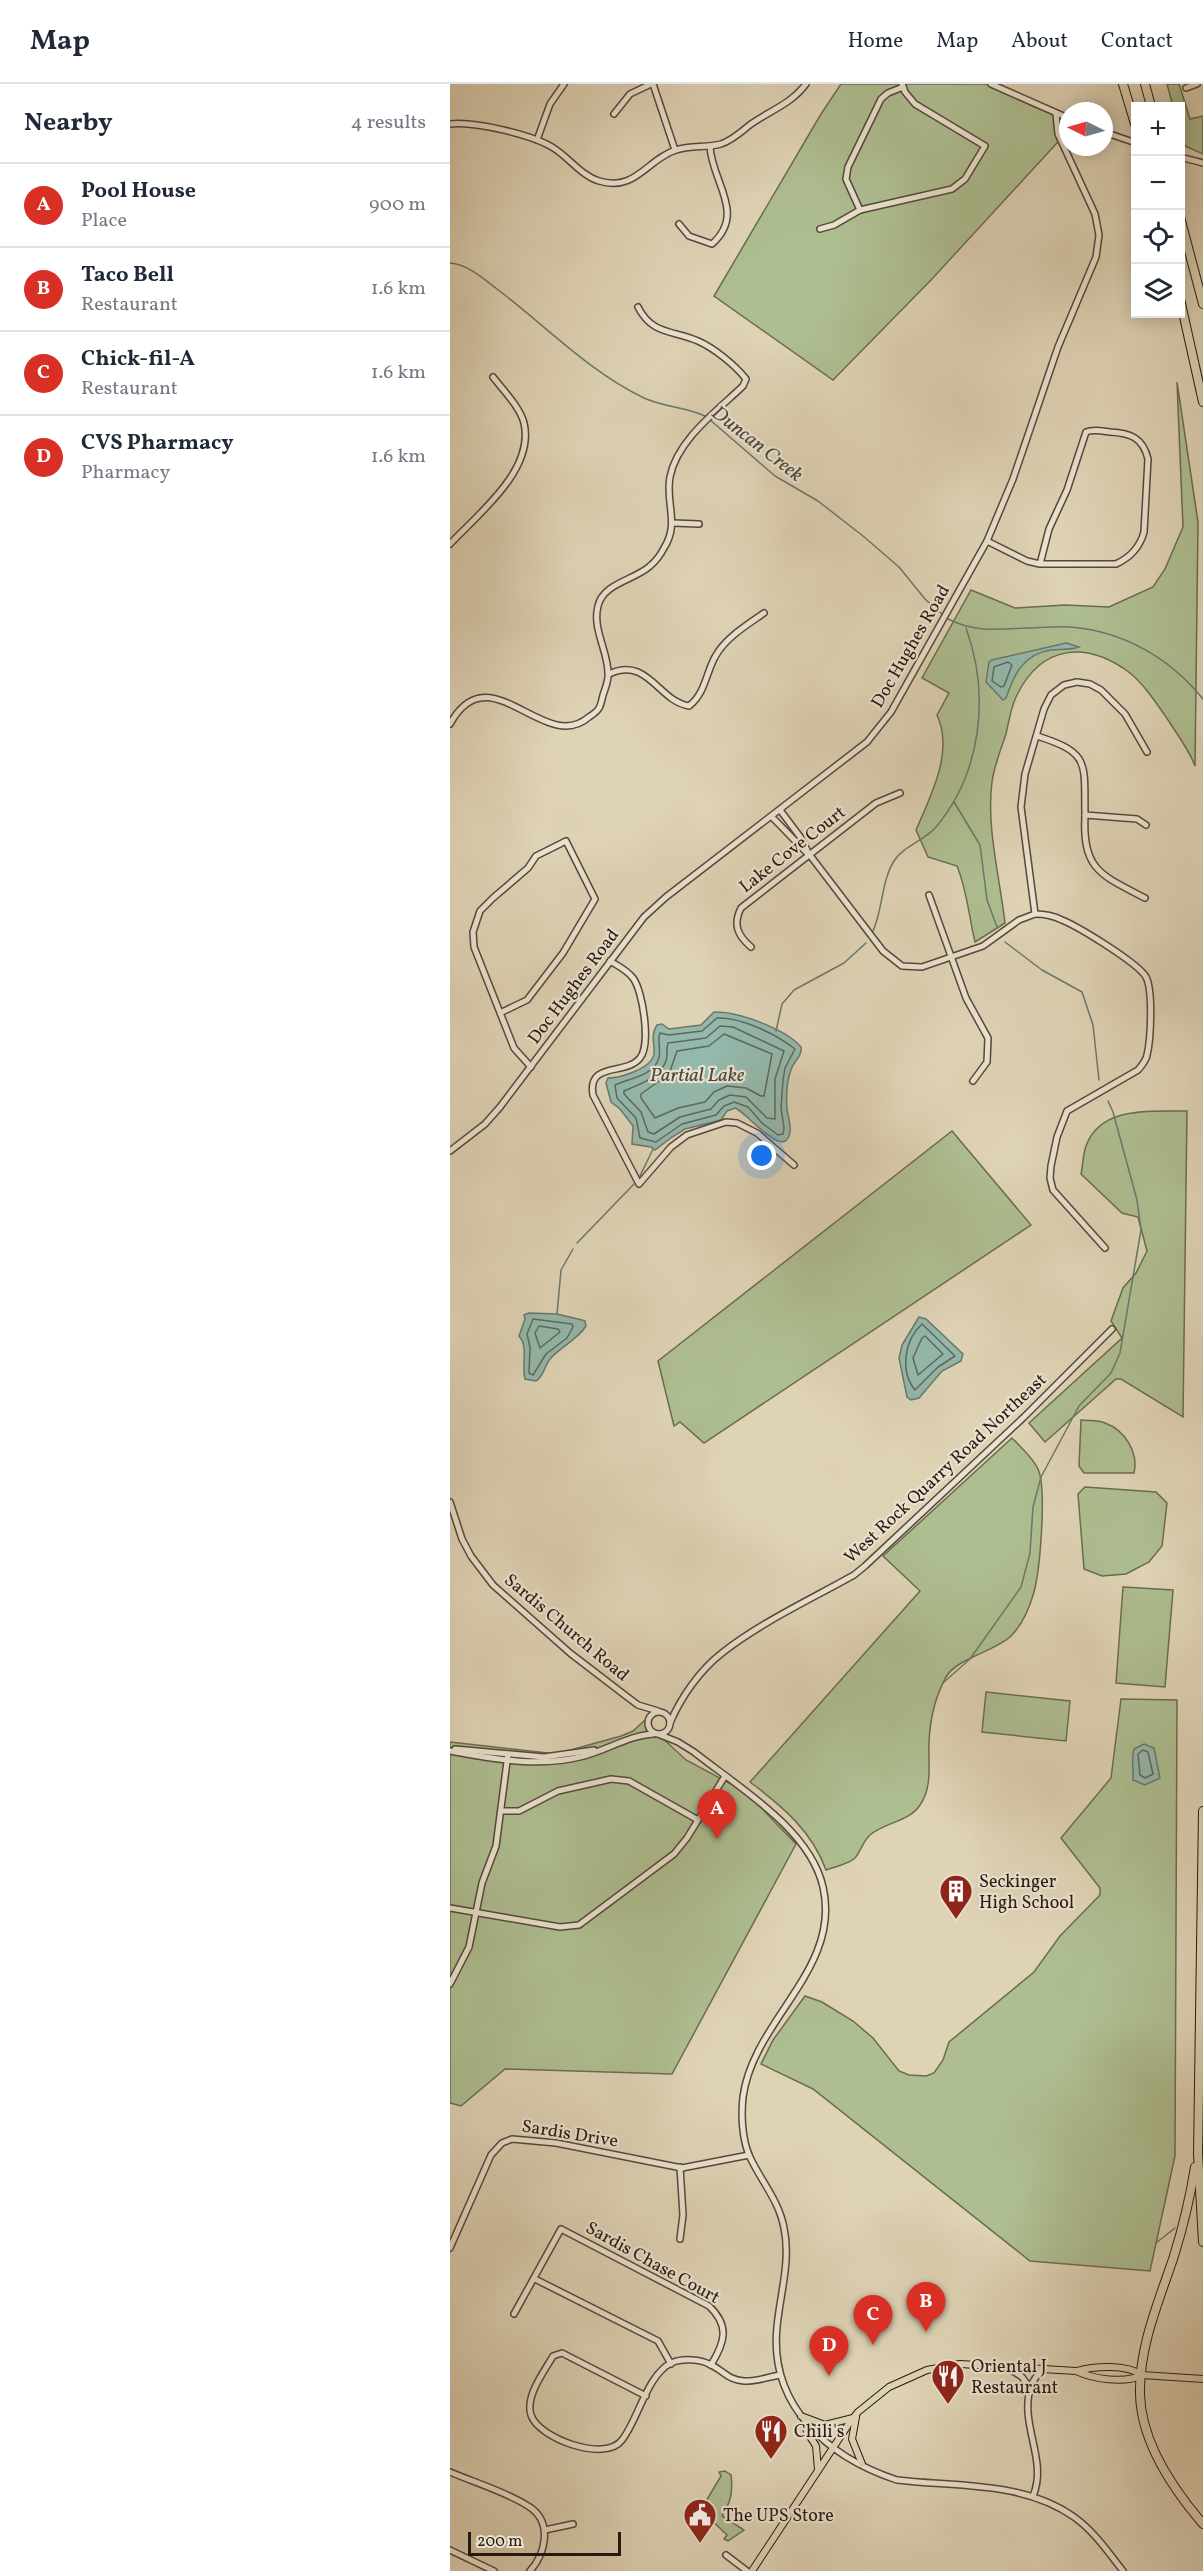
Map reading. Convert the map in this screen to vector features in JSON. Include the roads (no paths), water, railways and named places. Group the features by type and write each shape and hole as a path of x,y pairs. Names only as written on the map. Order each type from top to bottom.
{"highway":[{"path":"1123,84 1131,110"},
{"path":"1145,84 1150,102"},
{"path":"1185,236 1203,304"},
{"path":"1184,318 1203,402"},
{"path":"1203,1811 1198,2154 1203,2242"},
{"path":"1198,2154 1185,2218 1150,2326 1142,2375 1142,2408 1154,2449 1175,2488 1203,2524"}],"main road":[{"path":"752,2571 832,2447 858,2412 889,2387 927,2370 960,2364 1076,2371 1089,2367 1134,2369 1142,2375 1202,2379"},
{"path":"858,2412 852,2429 852,2439 862,2464"},
{"path":"801,2416 825,2425 853,2418"},
{"path":"805,2423 807,2432 816,2446 818,2470"}],"street":[{"path":"537,140 550,104 564,84"},
{"path":"614,114 621,102 630,94 652,84 675,150"},
{"path":"450,124 478,125 537,140 555,148 588,175 600,181 613,183 639,176 655,161 675,150 724,143 766,114 788,103 806,84"},
{"path":"991,84 1059,115"},
{"path":"1186,88 1197,84"},
{"path":"820,229 834,225 860,210 952,189 965,179 986,146 915,104 903,86 888,93 881,99 848,167 846,179 860,210"},
{"name":"Doc Hughes Road","path":"450,1150 486,1124 644,917 666,897 867,742 891,712 987,541 1013,479 1058,347 1096,257 1099,235 1095,214 1058,134 1056,114"},
{"path":"1113,135 1131,141"},
{"path":"679,224 689,236 703,243 712,244 722,229 727,216 728,203 712,167 710,146"},
{"path":"1185,158 1203,163"},
{"path":"450,724 462,708 486,697 513,704 554,726 582,724 599,709 609,674 597,621 599,602 614,586 649,567 666,546 673,523 670,477 677,455 743,386 746,379 699,341 656,329 643,318 638,307"},
{"path":"450,544 512,477 524,452 524,422 493,377"},
{"path":"987,541 1027,561 1040,564 1116,564 1125,560 1137,548 1144,532 1148,459 1145,448 1139,440 1124,433 1092,430 1086,432 1067,490 1044,542 1040,564"},
{"path":"673,523 699,524"},
{"path":"609,674 622,670 634,670 648,677 681,705 689,706 699,696 715,656 726,643 764,613"},
{"path":"1035,914 1021,807 1025,774 1044,709 1051,694 1064,685 1077,682 1090,684 1101,690 1125,714 1147,752"},
{"path":"1037,736 1063,744 1077,755 1084,769 1084,840 1089,856 1098,870 1109,879 1145,898"},
{"name":"Lake Cove Court","path":"751,947 738,933 736,917 741,908 876,803 900,793"},
{"path":"780,810 801,838 809,854"},
{"path":"1085,815 1137,819 1146,825"},
{"path":"772,817 809,854 883,951 894,961 912,968 983,946 1019,920 1035,914 1060,919 1075,926 1136,965 1145,975 1149,986 1149,1043 1143,1064 1138,1070 1067,1111 1056,1137 1051,1166 1050,1178 1053,1190 1105,1248"},
{"path":"500,1013 521,1004 531,995 563,953 595,899 566,841 536,856 528,867 480,911 473,932 474,947 500,1013 514,1048 531,1066"},
{"path":"929,895 972,1013 988,1038 987,1062 973,1081"},
{"path":"610,961 633,978 640,993 645,1043 642,1056 635,1062 601,1073 593,1080 591,1088 592,1095 639,1184 671,1147 687,1135 726,1122 737,1123 757,1133 794,1165"},
{"name":"West Rock Quarry Road Northeast","path":"670,1725 679,1704 722,1653 865,1566 1024,1417 1112,1329"},
{"name":"Sardis Church Road","path":"450,1502 462,1539 471,1556 493,1585 570,1653 638,1705 660,1712"},
{"name":"West Rock Quarry Road Northeast","path":"660,1712 679,1704"},
{"name":"Sardis Church Road","path":"638,1705 648,1723"},
{"path":"632,1739 648,1723 651,1714 660,1712 668,1716 678,1742"},
{"path":"648,1723 656,1734 678,1742 725,1776 789,1828 805,1848 823,1886 825,1933 815,1959 767,2036 752,2065 743,2096 743,2131 749,2155 773,2194 784,2228 786,2259 776,2353 780,2375 793,2405 805,2423 832,2447 878,2474 897,2480 1021,2492 1049,2502 1074,2517 1092,2533 1123,2571"},
{"path":"450,1750 556,1762 585,1756 632,1739 665,1732 670,1725"},
{"path":"450,1984 469,1947 482,1883 496,1846 508,1757"},
{"path":"450,1908 560,1928 579,1925 674,1854 698,1821 725,1776"},
{"path":"501,1812 519,1811 558,1791 612,1779 629,1781 698,1821"},
{"name":"Sardis Drive","path":"450,2248 491,2155 502,2143 512,2139 556,2143 680,2167 749,2155"},
{"path":"680,2167 683,2215 680,2239"},
{"name":"Sardis Chase Court","path":"535,2279 561,2229 709,2306 719,2316 723,2326 719,2352 711,2365"},
{"path":"514,2314 528,2286 535,2279 658,2341 670,2364"},
{"path":"646,2396 562,2354 557,2354 553,2356 531,2397 531,2417 544,2432 582,2447 612,2449 622,2440 662,2370 670,2364 693,2360 711,2365 722,2374 744,2381 780,2375"},
{"path":"1006,2367 1022,2377 1030,2388"},
{"path":"1033,2496 1039,2472 1028,2422 1030,2388 1042,2369"},
{"path":"450,2472 530,2506 545,2530 541,2555 530,2571"},
{"path":"545,2530 573,2524"},
{"path":"450,2550 494,2571"},
{"path":"726,2555 747,2571"}],"water":[{"path":"1066,643 1079,647 1051,650 1033,656 1016,674 1003,700 986,682 989,662 992,660"},
{"name":"Partial Lake","path":"714,1012 724,1012 760,1022 794,1040 801,1047 801,1053 792,1067 788,1082 787,1104 790,1132 787,1140 781,1142 773,1139 735,1108 727,1111 721,1120 685,1129 655,1150 651,1147 632,1144 633,1126 620,1109 611,1102 606,1083 608,1078 628,1074 648,1064 654,1054 653,1036 657,1025 662,1024 669,1029 701,1025"},
{"path":"529,1313 557,1314 585,1321 586,1326 579,1335 551,1358 536,1381 525,1379 524,1345 519,1336 525,1319 524,1315"},
{"path":"919,1317 926,1319 963,1354 961,1361 942,1371 919,1398 911,1400 907,1397 899,1358 902,1345"},
{"path":"1144,1744 1154,1748 1160,1778 1145,1785 1133,1780 1134,1749"}],"waterway":[{"name":"Duncan Creek","path":"450,263 463,266 481,277 604,375 651,401 705,416"},
{"name":"Duncan Creek","path":"709,419 775,476 818,501 863,536 899,567 925,599 942,614"},
{"name":"Duncan Creek","path":"948,619 978,628 1065,627 1108,634 1144,649 1160,659 1190,684 1203,699"},
{"path":"873,931 887,878 894,861 903,851 936,827 963,782 972,757 977,732 978,679 966,628"},
{"path":"954,802 980,845 987,900 997,927"},
{"path":"1005,942 1042,970 1082,992 1093,1025 1099,1080"},
{"path":"776,1031 782,1004 794,990 844,963 866,943"},
{"path":"944,1682 970,1659 1021,1587 1030,1553 1033,1507 1041,1477 1079,1406 1111,1373 1120,1353 1141,1230 1137,1200 1108,1101"},
{"path":"640,1176 653,1149"},
{"path":"577,1243 634,1184"},
{"path":"557,1314 561,1270 573,1249"},
{"path":"1156,2243 1175,2228"}],"place":[{"name":"Pool House","path":"717,1839"},
{"name":"Seckinger High School","path":"956,1920"},
{"name":"Taco Bell","path":"926,2332"},
{"name":"Chick-fil-A","path":"873,2345"},
{"name":"CVS Pharmacy","path":"829,2376"},
{"name":"Oriental J Restaurant","path":"948,2405"},
{"name":"Chili's","path":"771,2460"},
{"name":"The UPS Store","path":"700,2544"}]}
